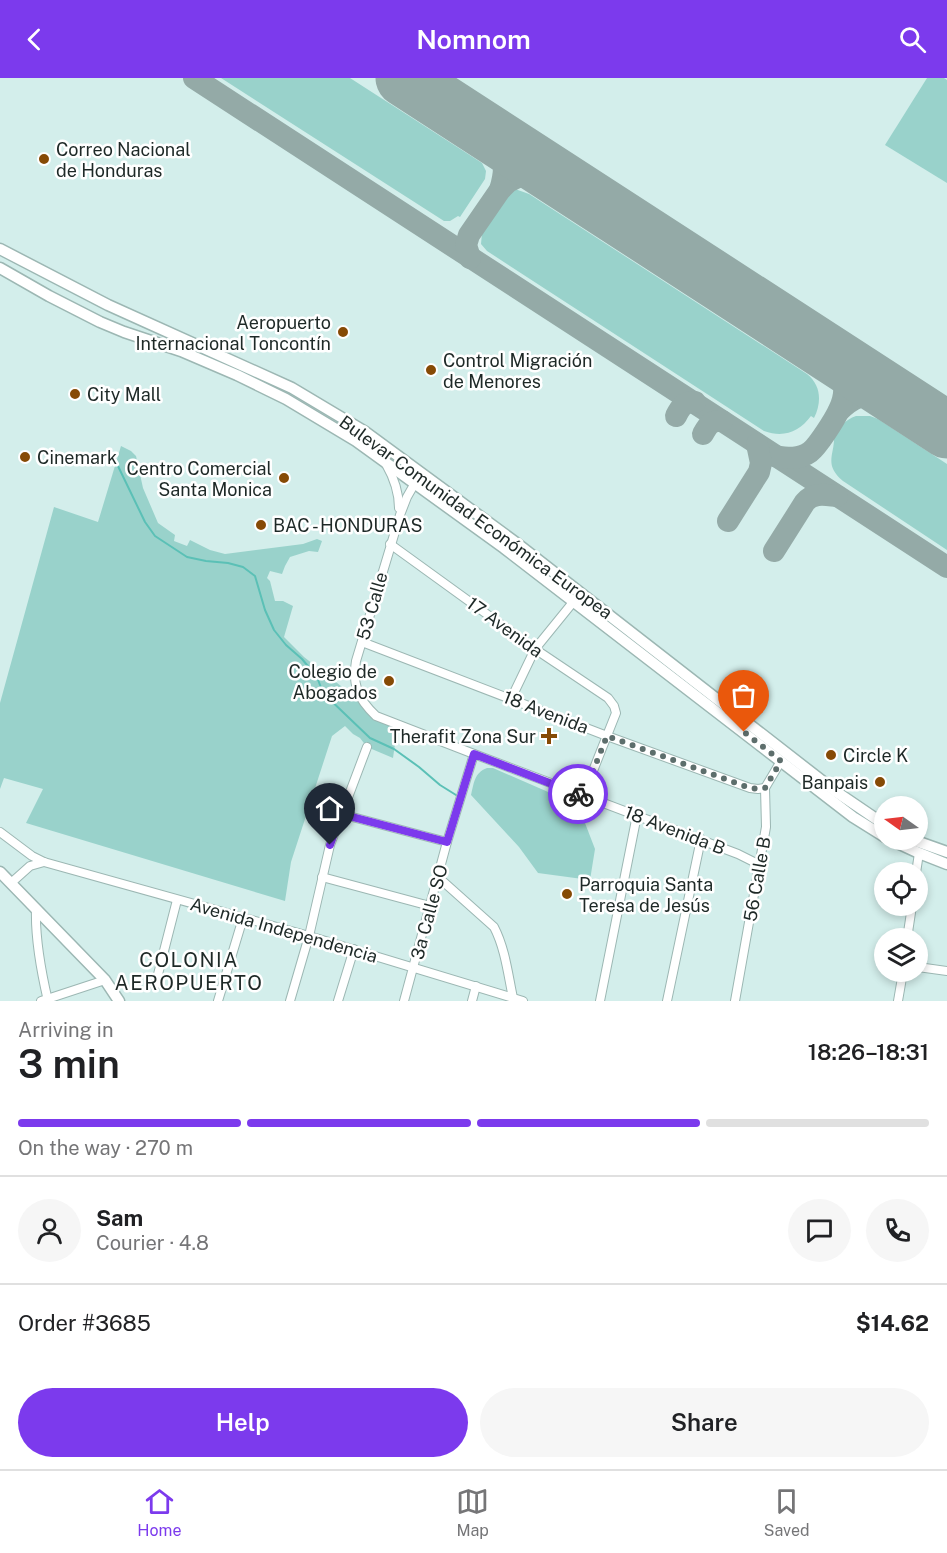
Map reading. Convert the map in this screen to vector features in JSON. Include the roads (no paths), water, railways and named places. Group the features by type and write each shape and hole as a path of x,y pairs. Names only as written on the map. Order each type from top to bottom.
{"main road":[{"name":"Bulevar Comunidad Económica Europea","path":"0,249 108,305 292,388 364,430 515,542 874,819"},
{"name":"Bulevar Comunidad Económica Europea","path":"0,268 100,322 181,351 237,375 286,399 356,441 504,548 854,817 874,830"},
{"path":"928,845 947,852"},
{"path":"913,850 947,864"},
{"path":"0,872 105,980 119,1001"}],"street":[{"name":"53 Calle","path":"386,463 399,496 400,515"},
{"name":"53 Calle","path":"361,699 354,679 356,661 390,544 407,497 415,483"},
{"name":"17 Avenida","path":"390,544 535,649 608,698 616,713 607,736"},
{"path":"511,699 535,649 574,601"},
{"name":"18 Avenida","path":"362,642 750,788 765,788"},
{"name":"18 Avenida B","path":"361,699 376,716 701,839 760,865"},
{"path":"583,796 607,736"},
{"path":"290,1001 309,936 330,845 366,747"},
{"name":"3a Calle SO","path":"404,1001 447,842 474,754"},
{"path":"765,788 781,761"},
{"name":"56 Calle B","path":"735,1001 766,828 765,788"},
{"path":"341,814 447,842"},
{"path":"600,1001 637,815"},
{"name":"Avenida Independencia","path":"0,832 32,856 44,862 354,949 523,1001"},
{"path":"667,1001 701,839"},
{"path":"918,862 919,853"},
{"path":"11,883 30,866 44,862"},
{"path":"322,877 430,906"},
{"path":"438,877 494,927 504,953 513,998"},
{"path":"155,986 177,900"},
{"path":"36,909 36,929 46,1000 105,980"},
{"path":"218,1001 243,918"},
{"path":"339,1001 354,949"},
{"path":"928,968 947,971"},
{"path":"898,1001 901,982"},
{"path":"472,1001 476,987"}],"waterway":[{"path":"117,464 145,522 155,536 187,557 243,567 255,576 265,610 274,630 317,677 323,693 370,738 394,749 456,795"}],"place":[{"name":"Correo Nacional de Honduras","path":"44,159"},
{"name":"Aeropuerto Internacional Toncontín","path":"343,332"},
{"name":"Control Migración de Menores","path":"431,370"},
{"name":"City Mall","path":"75,394"},
{"name":"Cinemark","path":"25,457"},
{"name":"Centro Comercial Santa Monica","path":"284,478"},
{"name":"BAC - HONDURAS","path":"261,525"},
{"name":"Colegio de Abogados","path":"389,681"},
{"name":"Therafit Zona Sur","path":"549,736"},
{"name":"Circle K","path":"831,755"},
{"name":"Banpais","path":"880,782"},
{"name":"Parroquia Santa Teresa de Jesús","path":"567,894"}],"district":[{"name":"COLONIA AEROPUERTO","path":"189,972"}]}
